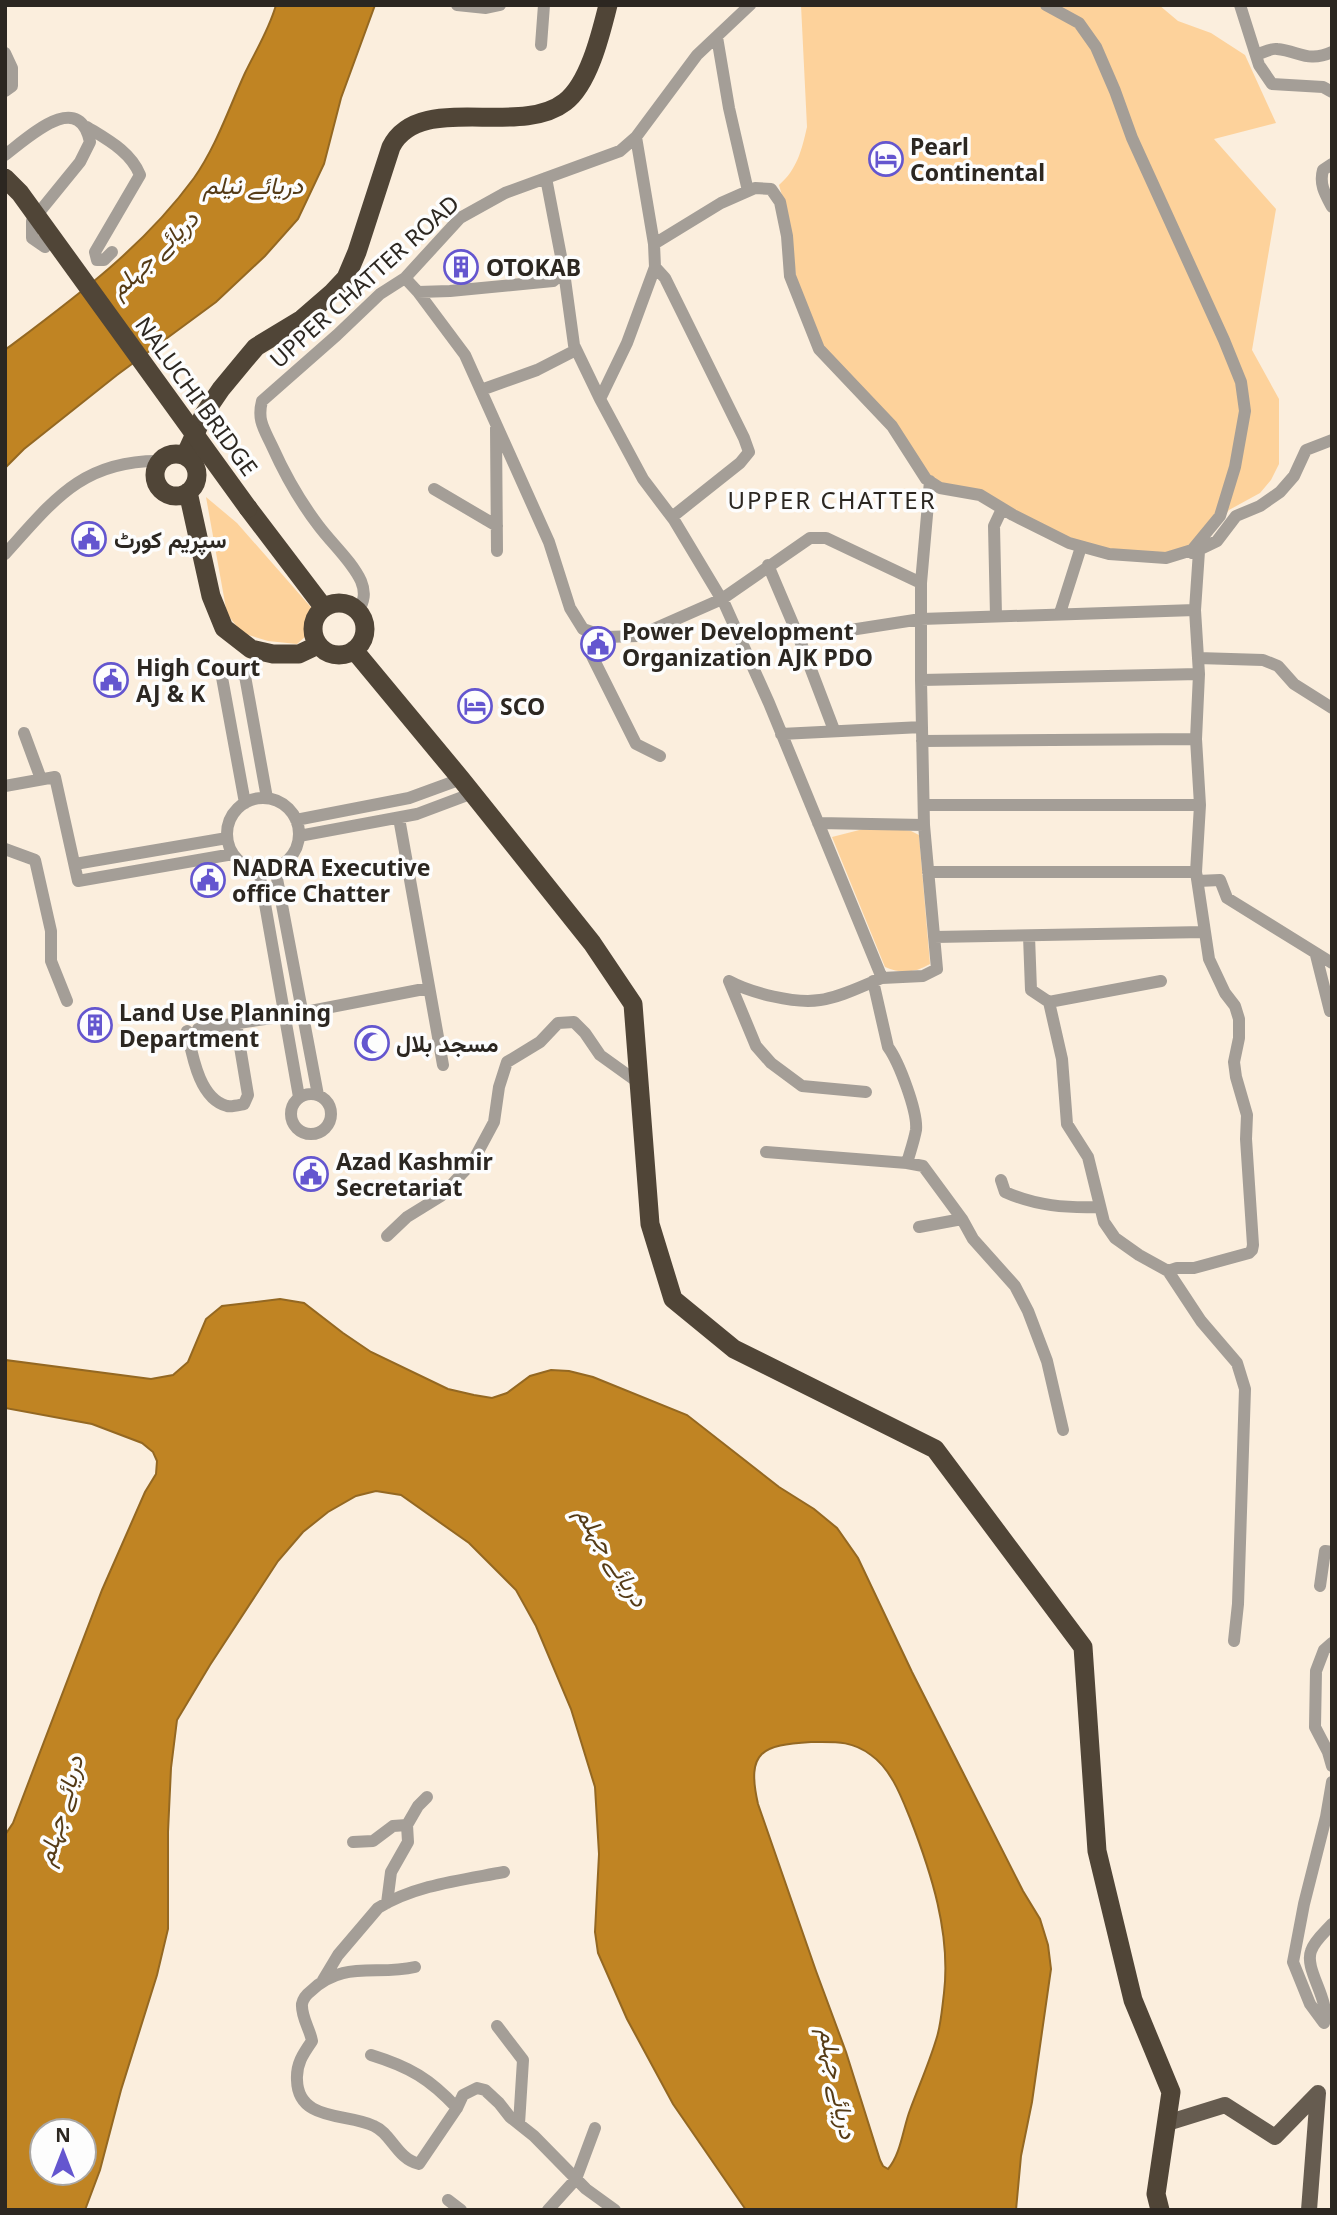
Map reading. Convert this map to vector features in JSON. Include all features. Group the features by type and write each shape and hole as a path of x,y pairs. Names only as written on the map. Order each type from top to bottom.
{"highway":[{"path":"185,456 204,414 256,347 312,310 346,278 396,136 415,124 436,118 514,117 545,113 565,102 577,89 597,49 608,5"},
{"name":"NALUCHI BRIDGE","path":"5,178 20,193 248,508 324,608"},
{"path":"172,455 185,456 191,460 197,473 193,487 188,492 175,496 162,491 157,486 155,473 160,461 172,455"},
{"path":"188,492 211,596 224,628 251,649 273,654 299,654 318,645"},
{"path":"335,603 344,603 358,612 365,627 360,644 354,650 329,653 318,645 313,634 313,625 315,617 324,608 335,603"},
{"path":"354,650 592,943 633,1004 650,1224 673,1299 734,1349 935,1449 1083,1647 1097,1851 1133,2000 1171,2092 1156,2194 1160,2210"}],"main road":[{"path":"1167,2123 1225,2105 1275,2137 1318,2093 1309,2210"}],"street":[{"path":"457,5 486,8 500,5"},
{"path":"541,44 544,5"},
{"name":"UPPER CHATTER ROAD","path":"358,612 365,598 361,582 347,559 319,527 288,482 261,426 258,413 262,401 380,294 405,278 460,218 505,193 620,150 636,137 684,70 750,5"},
{"path":"654,244 721,203 755,188 771,189 780,202 787,236 790,276 820,349 892,426 926,479 940,488 980,495 1002,509 1082,547 1109,554 1166,558 1192,550 1220,516 1235,467 1245,411 1241,383 1132,138 1096,47 1079,23 1046,5"},
{"path":"1240,5 1259,65 1272,84 1323,87 1332,92"},
{"path":"717,37 729,108 748,191"},
{"path":"1256,55 1275,48 1300,56 1322,56 1332,52"},
{"path":"5,52 12,68 12,86 5,91"},
{"path":"5,155 50,123 65,117 76,118 117,146 135,163 140,175 95,252 97,260 104,260 112,252"},
{"path":"45,247 32,238 32,221 80,162 90,142 87,127"},
{"path":"600,399 627,343 655,267 654,244 636,137"},
{"path":"1332,164 1323,170 1322,182 1332,207"},
{"path":"546,178 576,350 643,479 672,517 722,599 818,823 878,979 888,1047 895,1056 914,1111 916,1129 907,1163"},
{"path":"655,267 666,278 744,438 748,452 740,463 672,517"},
{"path":"418,292 553,281 564,272"},
{"path":"405,278 465,355 550,542 570,608 583,629 606,637 638,636 722,599 810,538 826,538 921,583"},
{"path":"481,390 537,370 576,350"},
{"path":"496,420 497,551"},
{"path":"1177,555 1199,551 1217,541 1236,516 1260,506 1280,492 1294,476 1306,450 1332,440"},
{"path":"5,554 53,501 94,472 115,465 160,461"},
{"path":"866,1092 802,1086 771,1063 756,1046 729,981 740,987 785,999 819,1000 878,979 923,976 937,969 924,825 921,680 921,583 930,481"},
{"path":"434,489 496,526"},
{"path":"996,616 994,526 1002,509"},
{"path":"1060,613 1082,547"},
{"path":"1168,1271 1194,1268 1249,1254 1253,1245 1246,1139 1247,1115 1234,1062 1239,1038 1239,1019 1235,1006 1225,993 1209,959 1197,876 1200,805 1196,738 1199,674 1195,610 1199,551"},
{"path":"768,565 834,730"},
{"path":"799,638 921,620 1195,610"},
{"path":"594,633 592,656 636,744 660,757"},
{"path":"1198,658 1263,660 1278,666 1294,684 1332,708"},
{"path":"245,803 221,672 231,669 245,676 267,798"},
{"path":"921,680 1199,674"},
{"path":"781,734 922,727"},
{"path":"24,733 41,779"},
{"path":"922,741 1196,738"},
{"path":"5,786 55,777 78,881 233,855"},
{"path":"299,836 417,814 467,786"},
{"path":"296,820 467,786"},
{"path":"267,798 285,805 296,820 299,836 297,848 291,858 275,867 258,870 247,867 233,855 227,838 228,826 232,815 245,803 267,798"},
{"path":"924,805 1200,805"},
{"path":"399,818 443,1065"},
{"path":"818,823 924,825"},
{"path":"75,863 227,838"},
{"path":"5,849 35,860 51,931 51,961 66,1001"},
{"path":"275,867 318,1095"},
{"path":"258,870 299,1097"},
{"path":"928,872 1197,876 1220,880 1227,898 1332,963"},
{"path":"934,937 1204,932"},
{"path":"1029,936 1031,990 1049,1002 1062,1059 1067,1124 1088,1157 1104,1222 1115,1238 1168,1271 1201,1321 1237,1363 1245,1389 1238,1604 1234,1641"},
{"path":"1316,955 1330,1011"},
{"path":"1049,1002 1161,981"},
{"path":"236,1023 248,1095 244,1104 228,1106 213,1097 200,1081 192,1030 236,1023 285,1016 429,988"},
{"path":"387,1236 407,1217 441,1196 472,1163 494,1122 499,1087 507,1062 540,1042 558,1023 574,1022 600,1055 639,1083"},
{"path":"306,1094 318,1095 329,1103 332,1115 327,1127 316,1134 303,1133 293,1123 291,1109 299,1097 306,1094"},
{"path":"766,1152 923,1166 962,1219 973,1239 1015,1286 1028,1311 1047,1361 1063,1430"},
{"path":"1001,1181 1005,1192 1028,1202 1069,1208 1100,1208"},
{"path":"919,1227 962,1219"},
{"path":"1320,1586 1325,1551 1332,1552"},
{"path":"1332,1643 1324,1650 1316,1671 1315,1727 1332,1766"},
{"path":"1332,1782 1293,1962 1310,2004 1324,2023 1326,2015 1309,1961 1311,1948 1332,1924"},
{"path":"387,1903 391,1872 408,1842 407,1825 427,1797"},
{"path":"353,1842 373,1841 393,1826 407,1825"},
{"path":"321,1983 338,1955 379,1908 387,1903 442,1884 504,1871"},
{"path":"415,1967 342,1972 310,1992 302,2003 312,2041 298,2064 297,2085 301,2099 317,2112 374,2126 408,2159 419,2164 463,2095 477,2088 485,2090 576,2179 615,2210"},
{"path":"497,2026 523,2060 519,2124"},
{"path":"372,2056 391,2061 428,2080 457,2108"},
{"path":"548,2210 576,2179 595,2128"},
{"path":"448,2200 461,2210"}],"shaded area":[{"path":"801,5 1159,5 1178,21 1211,33 1245,55 1276,123 1214,139 1276,209 1252,350 1279,399 1279,464 1260,493 1229,510 1212,532 1166,558 1069,543 980,495 940,488 892,426 819,349 796,277 790,223 779,185 794,166 807,127"},
{"path":"206,497 237,523 323,621 297,644 268,641 242,633 227,614"},
{"path":"875,826 911,831 919,835 930,964 908,972 885,967 832,837"}],"water":[{"name":"دریائے نیلم","path":"276,5 375,5 341,98 324,164 298,219 265,256 216,302 117,375 24,449 5,468 5,350 81,292 130,250 194,178 216,140"},
{"name":"دریائے جہلم","path":"280,1299 304,1303 371,1352 448,1389 492,1398 507,1393 530,1376 551,1370 593,1377 687,1415 779,1487 814,1509 837,1528 858,1558 912,1672 1023,1891 1040,1919 1048,1945 1051,1969 1032,2102 1021,2156 1016,2210 746,2210 673,2104 627,2019 598,1953 595,1932 599,1854 595,1787 571,1709 536,1626 516,1590 469,1543 401,1495 376,1491 356,1496 328,1512 303,1532 278,1561 177,1720 171,1768 168,1832 168,1929 100,2170 98,2175 98,2117 28,2117 28,2187 94,2187 85,2210 5,2210 5,1835 13,1823 102,1590 145,1492 156,1474 157,1461 153,1452 142,1443 92,1424 5,1408 5,1360 151,1379 173,1375 188,1362 206,1319 222,1306","holes":["794,1743 842,1743 864,1750 890,1775 918,1839 932,1881 942,1926 945,1970 939,2029 899,2148 888,2169 880,2160 846,2052 758,1804 755,1786 754,1772 757,1762 762,1754 770,1749"]}],"place":[{"name":"Pearl Continental","path":"886,159"},
{"name":"OTOKAB","path":"461,267"},
{"name":"سپریم کورٹ","path":"89,539"},
{"name":"Power Development Organization AJK PDO","path":"598,644"},
{"name":"High Court AJ & K","path":"111,680"},
{"name":"SCO","path":"475,706"},
{"name":"NADRA Executive office Chatter","path":"208,880"},
{"name":"Land Use Planning Department","path":"95,1025"},
{"name":"مسجد بلال","path":"372,1043"},
{"name":"Azad Kashmir Secretariat","path":"311,1174"}],"district":[{"name":"UPPER CHATTER","path":"832,499"}]}
